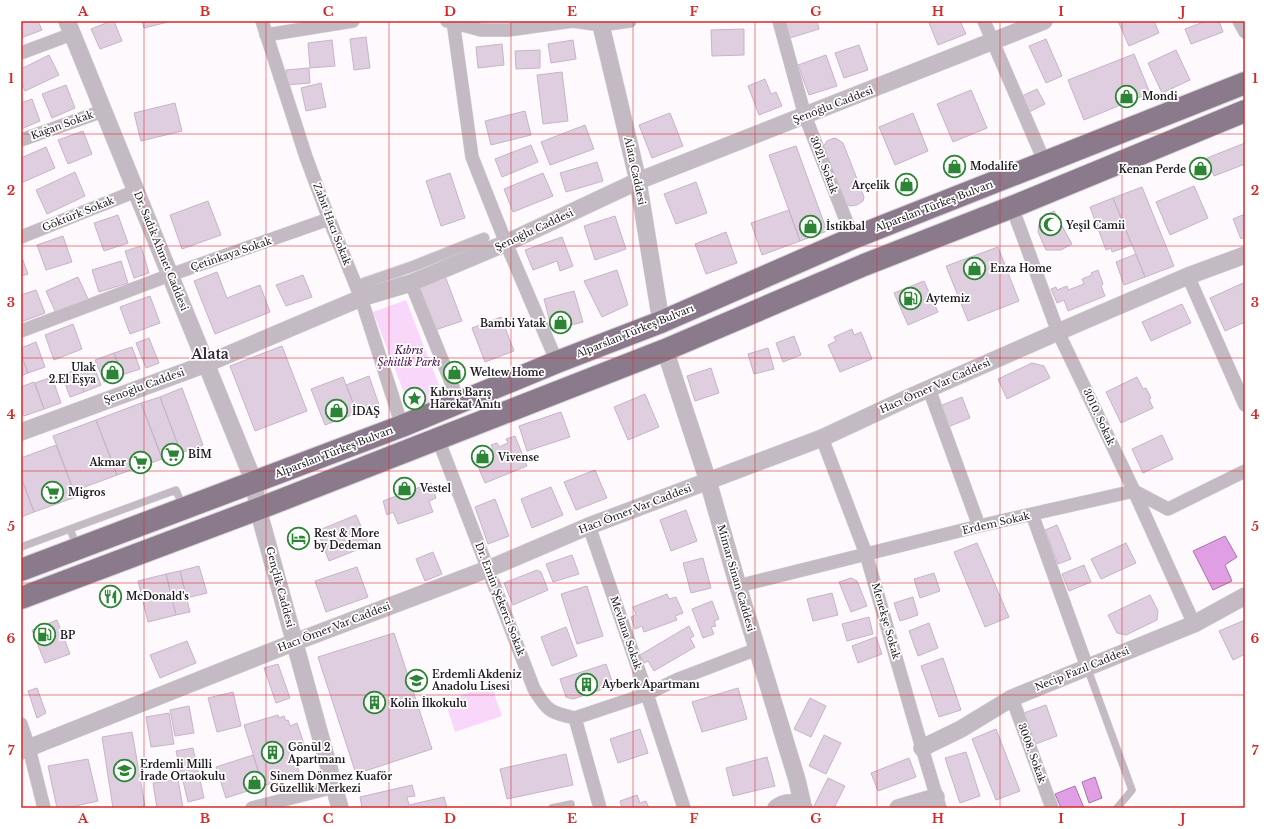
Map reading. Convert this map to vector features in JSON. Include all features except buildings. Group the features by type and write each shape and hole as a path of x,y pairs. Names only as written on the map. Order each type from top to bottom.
{"highway":[{"name":"Alparslan Türkeş Bulvarı","path":"21,570 402,426 557,362 661,322 853,238 1245,83"},
{"path":"21,598 258,509 665,350 864,265 1012,207 1245,111"}],"street":[{"path":"262,21 266,35 353,21"},
{"path":"557,362 506,243 472,157 449,22 481,30 508,30 573,21 601,23 630,21"},
{"name":"3021. Sokak","path":"779,21 805,116 853,238"},
{"path":"984,21 1045,163"},
{"name":"Şenoğlu Caddesi","path":"21,432 206,364 358,292 411,283 506,243 638,182 1044,21"},
{"path":"1239,21 1245,32"},
{"name":"Alata Caddesi","path":"601,23 638,182 661,322"},
{"path":"21,53 69,28"},
{"name":"Dr. Sadık Ahmet Caddesi","path":"69,28 254,482"},
{"name":"Zabıt Hacı Sokak","path":"266,35 306,158 358,292 402,426"},
{"name":"Kağan Sokak","path":"21,140 103,111"},
{"name":"Göktürk Sokak","path":"21,237 136,190"},
{"name":"3010. Sokak","path":"1012,207 1058,332 1134,491 1194,624"},
{"name":"Çetinkaya Sokak","path":"21,331 170,275 329,219"},
{"path":"358,292 411,267 484,238"},
{"name":"Hacı Ömer Var Caddesi","path":"25,749 295,642 488,569 589,526 822,438 1058,332 1188,276 1245,255"},
{"path":"1188,276 1245,405"},
{"path":"411,283 459,402"},
{"name":"Mimar Sinan Caddesi","path":"665,350 708,481 738,586 797,780 803,807"},
{"path":"929,389 980,526"},
{"name":"Menekşe Sokak","path":"822,438 866,554 938,803"},
{"name":"Dr. Emin Şekerci Sokak","path":"438,439 534,689 543,705 558,714 575,718"},
{"path":"1134,491 1168,509 1245,471"},
{"name":"Gençlik Caddesi","path":"254,482 258,509 340,808"},
{"name":"Erdem Sokak","path":"738,586 980,526 1134,491"},
{"path":"1032,514 1086,667"},
{"name":"Mevlana Sokak","path":"589,526 647,694 684,808"},
{"name":"Necip Fazıl Caddesi","path":"922,748 961,729 1012,698 1194,624 1245,596"},
{"path":"600,808 575,718 647,694 676,680 757,649"},
{"name":"3008. Sokak","path":"1012,698 1052,808"},
{"path":"21,724 25,749 44,808"},
{"path":"252,808 334,787"},
{"path":"776,808 789,802 796,803 803,807"},
{"path":"898,808 938,803"}],"lane":[{"path":"21,547 176,490 183,509"},
{"path":"70,529 78,549"},
{"path":"1086,667 1132,790 1117,808"},
{"path":"552,808 571,804"}],"green space":[{"name":"Kıbrıs Şehitlik Parkı","path":"406,300 444,398 411,411 373,312"},
{"path":"491,685 502,716 455,732 445,701"}],"shaded area":[{"path":"1225,536 1237,557 1225,565 1232,581 1213,590 1193,551"},
{"path":"1095,777 1102,798 1089,803 1082,782"},
{"path":"1075,786 1084,808 1061,808 1055,794"}],"place":[{"name":"Mondi","path":"1127,96"},
{"name":"Modalife","path":"954,166"},
{"name":"Kenan Perde","path":"1201,169"},
{"name":"Arçelik","path":"906,185"},
{"name":"Yeşil Camii","path":"1051,225"},
{"name":"İstikbal","path":"811,226"},
{"name":"Enza Home","path":"974,268"},
{"name":"Aytemiz","path":"911,298"},
{"name":"Bambi Yatak","path":"561,323"},
{"name":"Weltew Home","path":"455,372"},
{"name":"Ulak 2.El Eşya","path":"112,373"},
{"name":"Kıbrıs Barış Harekat Anıtı","path":"415,398"},
{"name":"İDAŞ","path":"337,411"},
{"name":"BİM","path":"172,454"},
{"name":"Vivense","path":"482,457"},
{"name":"Akmar","path":"141,462"},
{"name":"Vestel","path":"405,488"},
{"name":"Migros","path":"52,492"},
{"name":"Rest & More by Dedeman","path":"299,539"},
{"name":"McDonald's","path":"110,596"},
{"name":"BP","path":"45,635"},
{"name":"Erdemli Akdeniz Anadolu Lisesi","path":"417,680"},
{"name":"Ayberk Apartmanı","path":"586,684"},
{"name":"Kolin İlkokulu","path":"375,703"},
{"name":"Gönül 2 Apartmanı","path":"273,753"},
{"name":"Erdemli Milli İrade Ortaokulu","path":"124,770"},
{"name":"Sinem Dönmez Kuaför Güzellik Merkezi","path":"255,782"}],"district":[{"name":"Alata","path":"210,354"}]}
